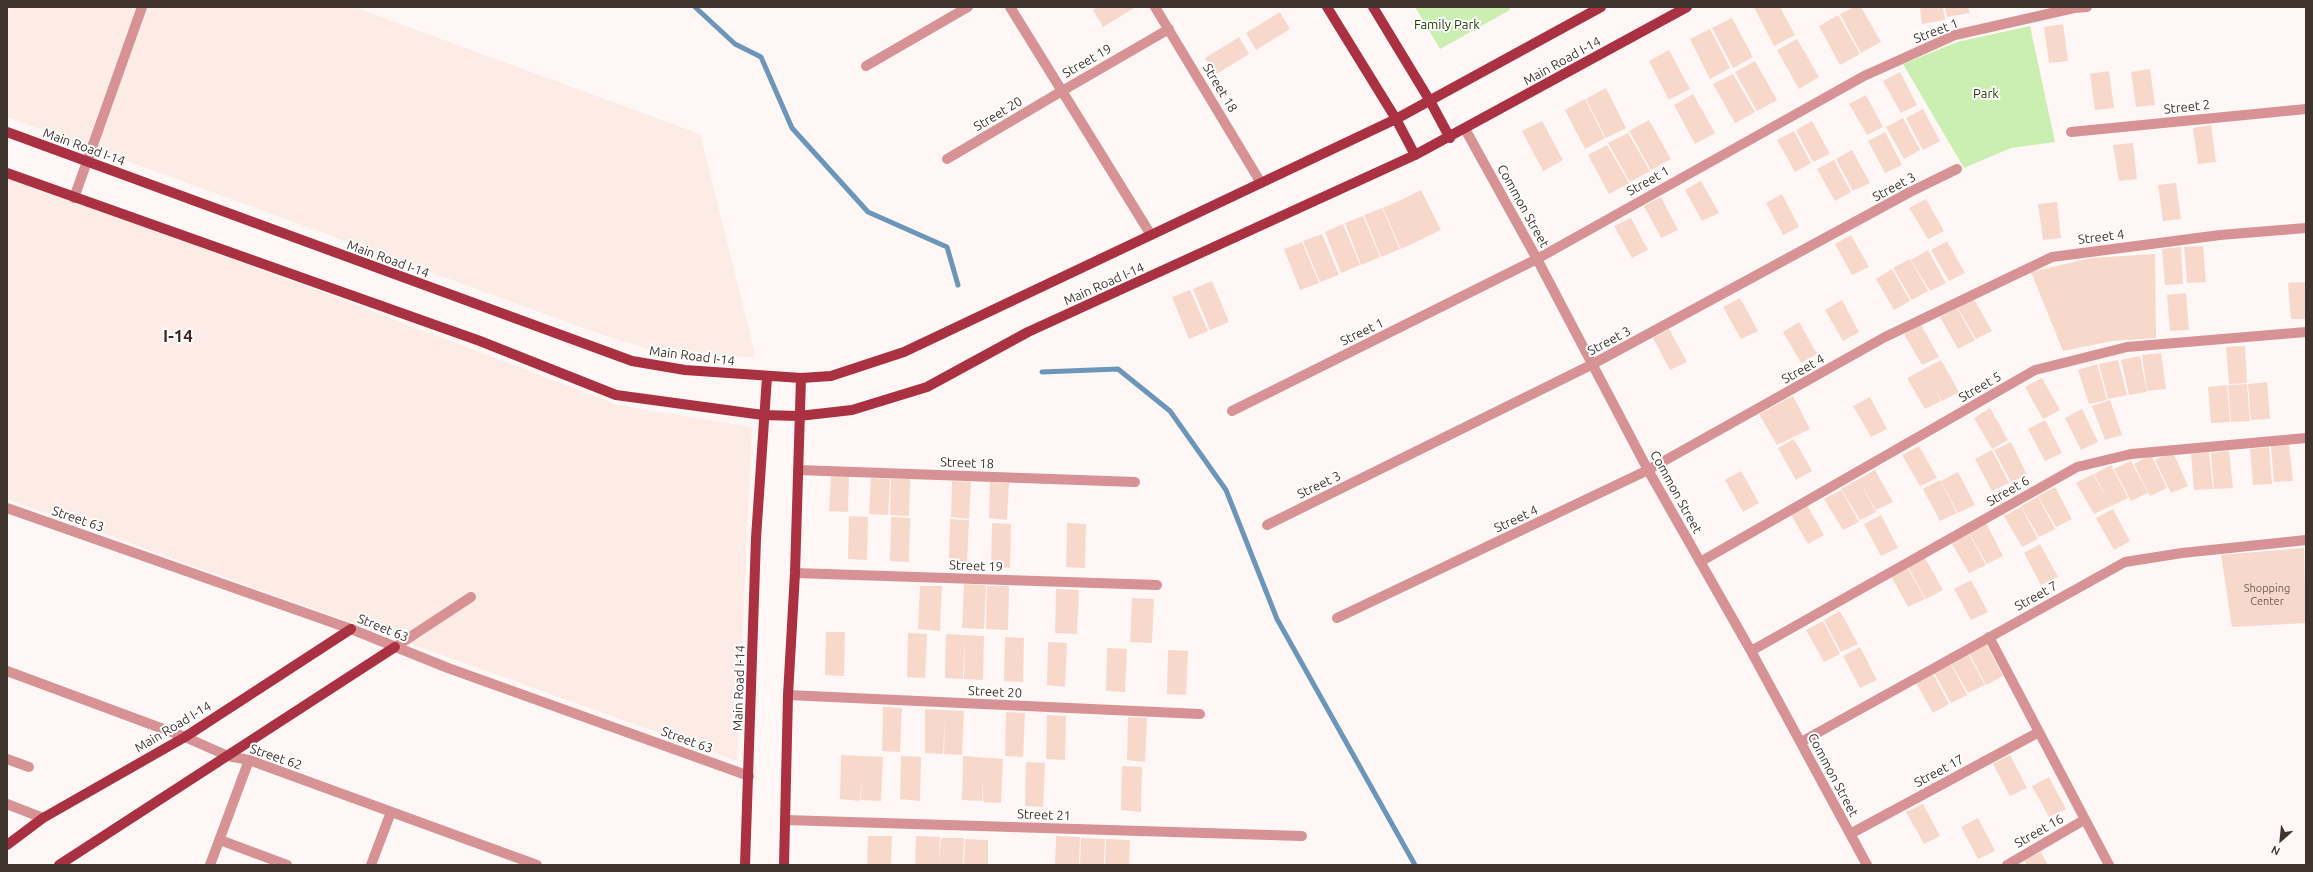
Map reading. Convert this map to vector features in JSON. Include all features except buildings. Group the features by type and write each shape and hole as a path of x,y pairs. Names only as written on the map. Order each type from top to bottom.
{"main road":[{"path":"1327,7 1396,119 1415,155"},
{"path":"1373,7 1430,101 1450,138"},
{"name":"Main Road I-14","path":"7,132 632,361 686,370 767,377 801,378 831,376 904,352 1396,119 1601,7"},
{"name":"Main Road I-14","path":"7,173 480,341 616,395 764,415 800,416 852,410 927,387 1028,332 1450,138 1687,7"},
{"name":"Main Road I-14","path":"745,865 756,538 767,377"},
{"path":"784,865 788,695 795,573 801,378"},
{"name":"Main Road I-14","path":"7,845 44,818 185,737 351,629"},
{"path":"59,865 395,647"}],"street":[{"path":"74,198 142,7"},
{"path":"866,66 968,7"},
{"name":"Street 19","path":"1010,7 1062,91 1169,29"},
{"name":"Street 18","path":"1155,7 1261,183"},
{"name":"Street 1","path":"1232,411 1537,259 1871,73 1955,35 2074,8 2087,7"},
{"path":"1062,91 1151,235"},
{"name":"Street 20","path":"947,159 1062,91"},
{"name":"Street 2","path":"2071,132 2306,108"},
{"name":"Common Street","path":"1465,129 1537,259 1591,365 1648,470 1751,651 1867,865"},
{"name":"Street 3","path":"1267,525 1591,365 1910,192 1957,169"},
{"name":"Street 4","path":"1337,618 1648,470 1886,338 2052,257 2220,235 2306,228"},
{"name":"Street 5","path":"1700,562 2035,370 2126,347 2306,332"},
{"name":"Street 6","path":"1751,651 2077,467 2131,454 2306,438"},
{"name":"Street 18","path":"798,470 1135,482"},
{"name":"Street 63","path":"7,508 351,629 448,668 749,776"},
{"name":"Street 7","path":"1801,742 2125,562 2182,553 2306,540"},
{"name":"Street 19","path":"795,573 1157,585"},
{"path":"395,647 471,597"},
{"path":"1989,637 2109,865"},
{"name":"Street 62","path":"7,671 185,737 228,756 249,760 534,864"},
{"name":"Street 20","path":"788,695 1200,714"},
{"name":"Street 17","path":"1850,834 2039,732"},
{"path":"7,759 29,767"},
{"path":"210,865 249,760"},
{"path":"7,804 44,818"},
{"path":"371,865 391,812"},
{"name":"Street 21","path":"785,820 1302,836"},
{"name":"Street 16","path":"2007,865 2084,820"},
{"path":"220,840 287,865"}],"shaded area":[{"path":"7,7 354,7 700,134 756,357 662,354 586,329 7,117"},
{"path":"7,177 320,291 618,405 752,427 737,761 7,499"}],"green space":[{"name":"Family Park","path":"1415,7 1509,7 1510,10 1440,49"},
{"name":"Park","path":"2030,26 2055,142 2011,148 1964,168 1903,64 1957,42"}],"waterway":[{"path":"695,7 735,44 761,57 792,128 868,212 947,247 958,285"},
{"path":"1042,372 1118,369 1170,411 1226,490 1277,619 1415,865"}],"district":[{"name":"I-14","path":"178,336"}]}
